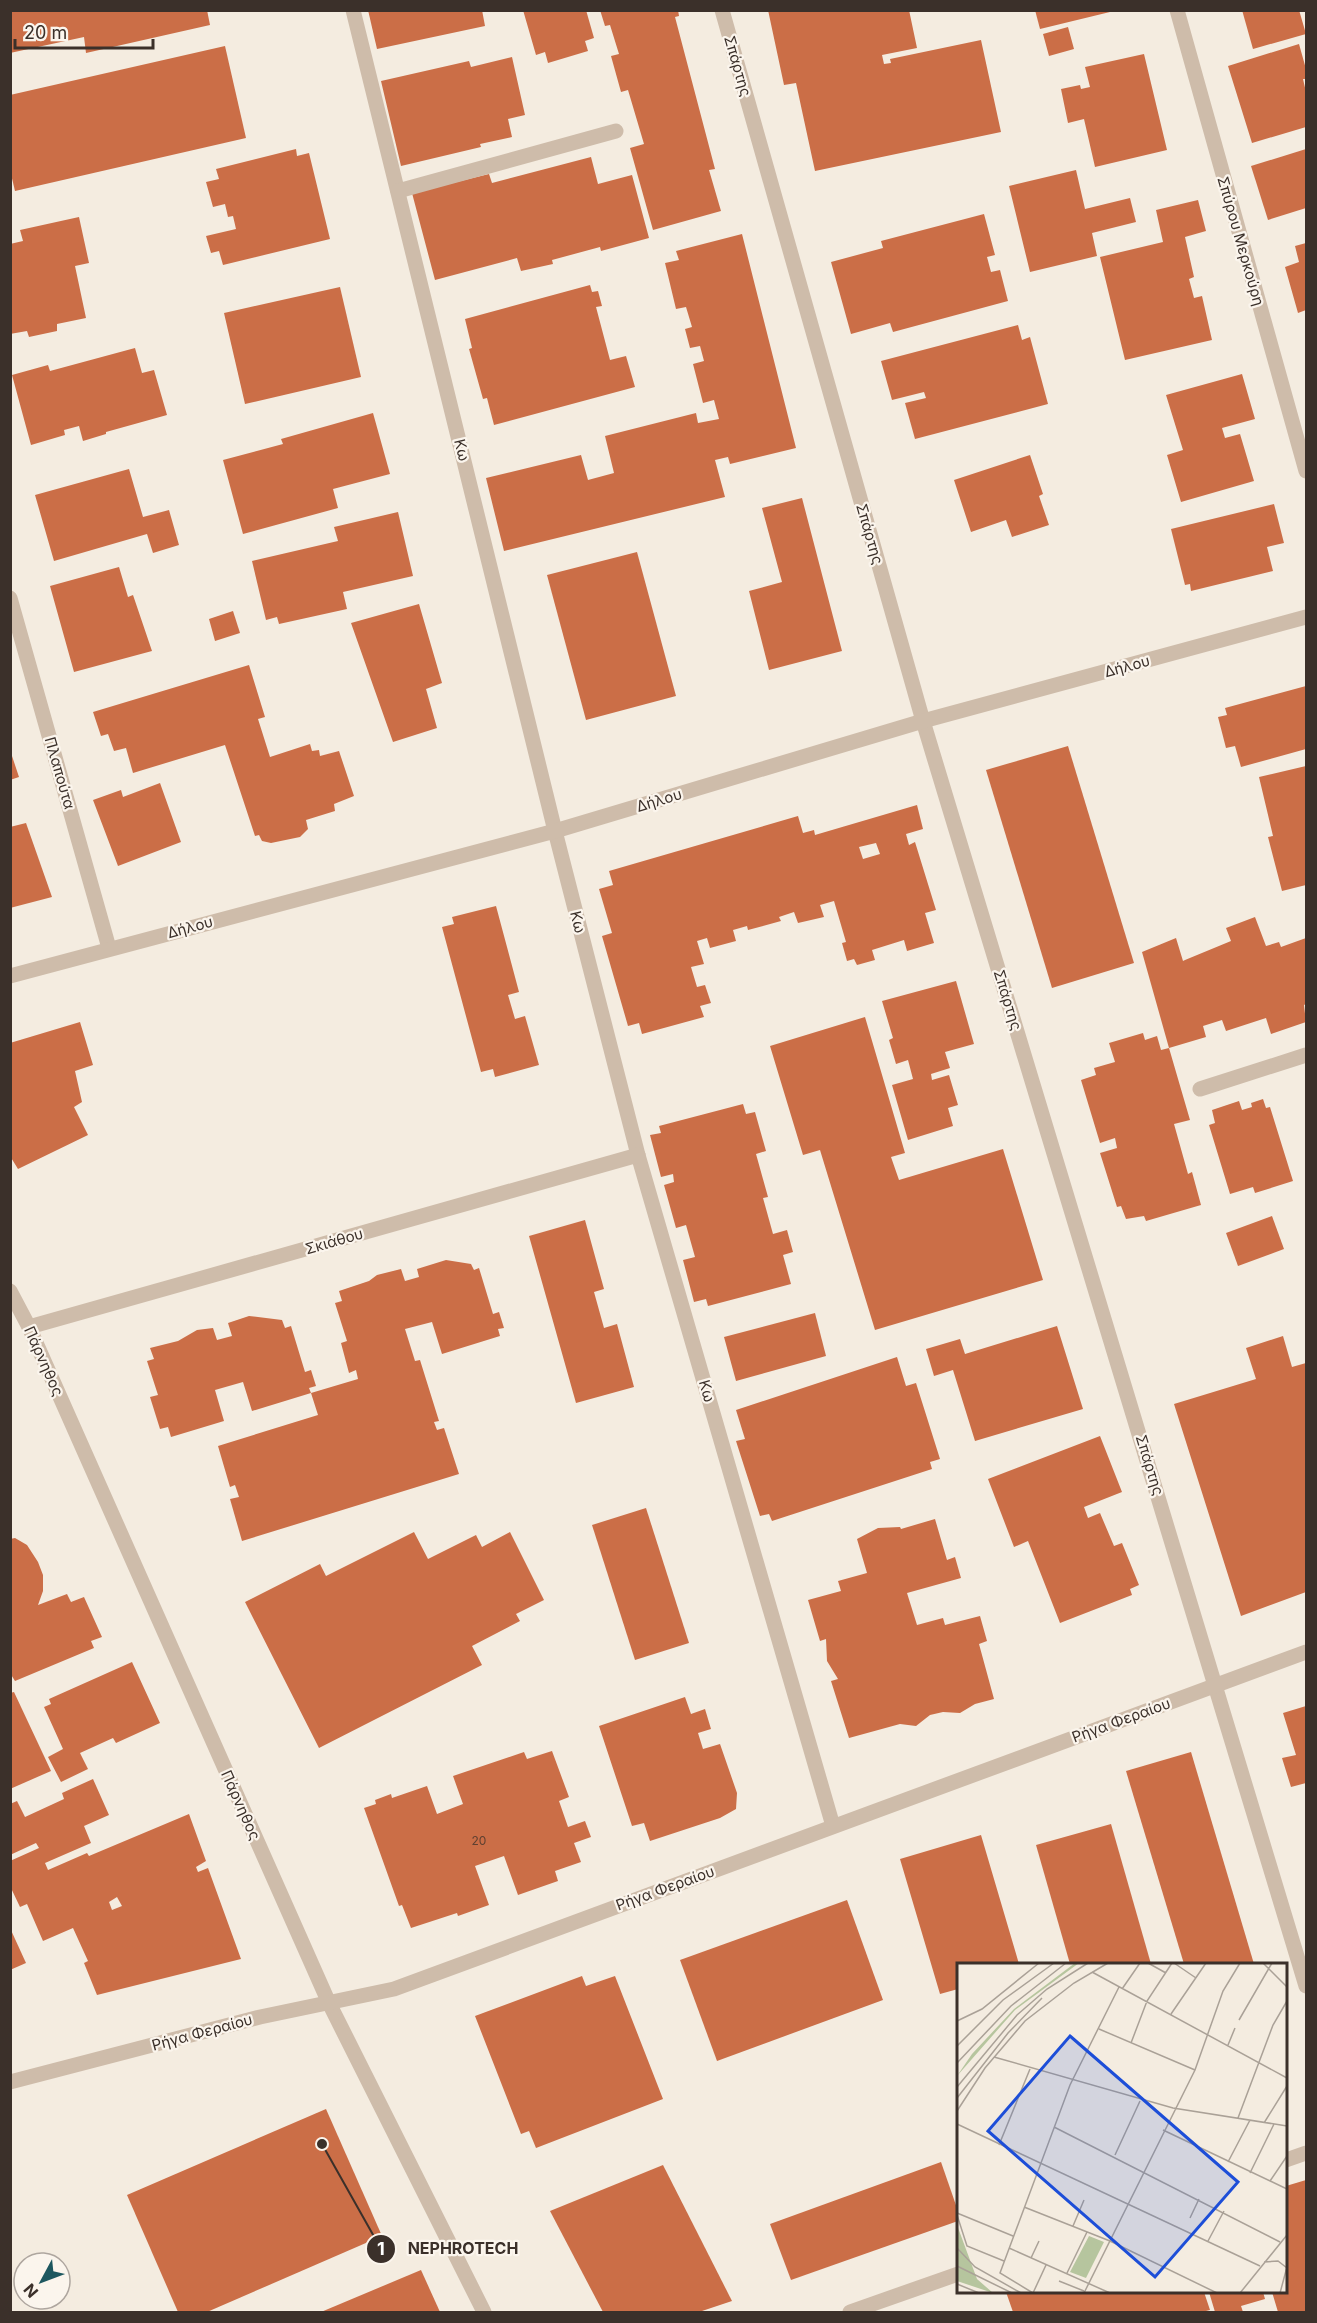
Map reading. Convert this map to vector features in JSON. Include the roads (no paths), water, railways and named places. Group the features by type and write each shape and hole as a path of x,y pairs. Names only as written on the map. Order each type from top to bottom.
{"street":[{"name":"Κω","path":"352,10 555,831 638,1155 832,1826"},
{"name":"Σπάρτης","path":"722,10 923,721 1306,1986"},
{"name":"Σπύρου Μερκούρη","path":"1177,10 1306,471"},
{"path":"398,191 616,132"},
{"name":"Πλαπούτα","path":"10,598 109,948"},
{"name":"Δήλου","path":"10,976 555,831 923,721 1306,617"},
{"path":"1200,1089 1306,1054"},
{"name":"Σκιάθου","path":"29,1327 638,1155"},
{"name":"Πάρνηθος","path":"10,1292 29,1327 329,2003 484,2313"},
{"name":"Ρήγα Φεραίου","path":"10,2082 260,2017 394,1989 1306,1652"},
{"path":"1287,2160 1306,2153"},
{"path":"849,2313 957,2274"}],"place":[{"name":"NEPHROTECH","path":"322,2144"}]}
